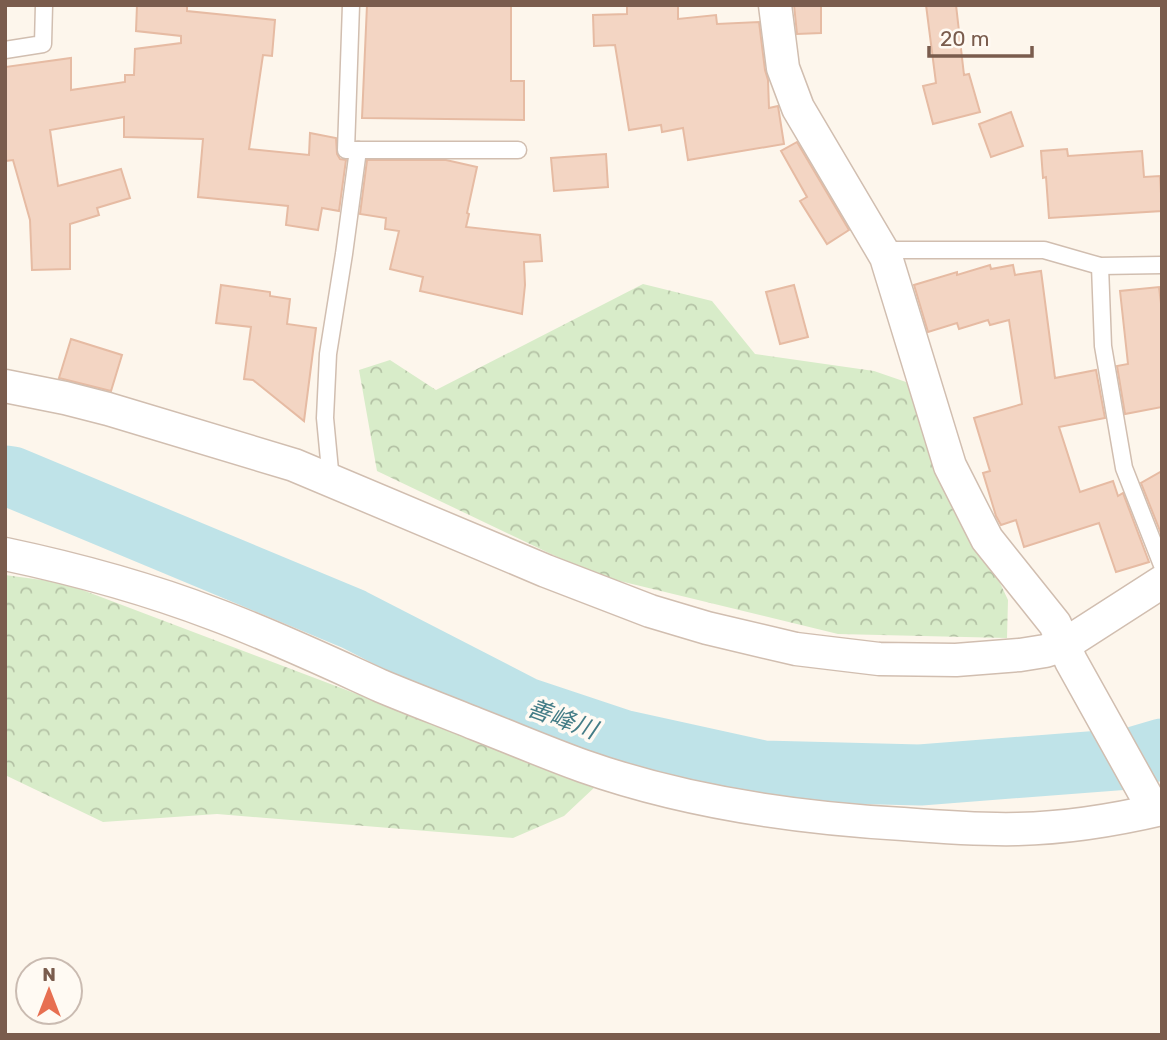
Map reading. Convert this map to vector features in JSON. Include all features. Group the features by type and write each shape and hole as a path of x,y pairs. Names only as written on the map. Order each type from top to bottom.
{"street":[{"path":"5,554 113,580 215,614 385,688 514,740 584,766 653,787 735,805 800,815 942,827 1045,827 1114,819 1157,810 1067,653 1055,624 987,538 950,466 886,257 798,108 783,68 775,5"},
{"path":"5,386 65,398 161,424 294,465 546,571 650,611 796,649 879,659 956,660 1045,651 1067,653 1162,582"}],"lane":[{"path":"5,50 43,44 44,5"},
{"path":"351,5 346,150 518,150"},
{"path":"331,481 325,418 328,354 358,150"},
{"path":"883,250 1044,250 1100,266 1162,264"},
{"path":"1100,266 1103,346 1124,468 1162,565"}],"green space":[{"path":"643,284 712,301 755,354 874,371 906,382 1008,600 1007,638 838,634 595,575 377,471 359,370 390,360 436,390"},
{"path":"5,575 64,583 597,785 564,816 513,838 217,814 103,822 5,775"}],"building":[{"path":"137,5 187,5 187,11 275,20 272,56 263,55 249,149 309,155 310,133 336,138 337,154 340,159 346,160 339,211 322,208 318,230 286,225 288,206 198,197 203,139 124,137 124,117 50,130 58,186 121,169 130,198 97,208 99,215 70,224 70,269 32,270 30,220 13,160 5,161 5,67 71,58 71,90 125,82 125,75 134,75 135,49 181,43 181,36 136,31"},
{"path":"367,5 511,5 511,81 524,81 524,120 362,118"},
{"path":"627,5 678,5 678,19 716,15 717,24 759,22 768,80 769,108 778,106 784,144 688,160 683,128 662,132 661,125 629,130 615,45 594,46 593,15 627,14"},
{"path":"794,5 821,5 821,33 797,34"},
{"path":"926,5 956,5 964,75 969,74 980,112 933,124 923,86 936,83"},
{"path":"1011,112 1023,146 991,157 979,124"},
{"path":"797,142 849,230 827,244 800,201 807,197 781,151"},
{"path":"1067,149 1068,156 1142,151 1144,177 1160,176 1162,211 1049,218 1041,151"},
{"path":"606,154 608,187 554,191 551,158"},
{"path":"367,160 446,160 477,167 466,227 540,235 542,261 524,262 522,314 420,291 423,277 390,269 399,231 385,229 386,218 360,214"},
{"path":"990,265 991,269 1013,265 1015,275 1041,271 1055,378 1096,370 1105,418 1059,427 1080,492 1113,481 1118,496 1123,493 1149,562 1116,572 1099,523 1024,547 1016,520 1001,525 996,516 983,473 990,471 974,418 1022,404 1009,320 990,325 988,320 959,329 957,323 928,332 914,285"},
{"path":"221,285 270,292 270,296 290,299 287,324 316,328 304,421 253,380 244,379 251,327 216,323"},
{"path":"794,285 808,337 780,344 766,292"},
{"path":"1159,287 1162,312 1162,407 1125,414 1117,366 1128,364 1120,291"},
{"path":"71,339 122,355 111,391 59,378"},
{"path":"1162,471 1162,536 1141,483"}],"waterway":[{"name":"善峰川","path":"5,476 353,619 526,708 622,740 763,771 920,775 1128,759 1162,749"}]}
